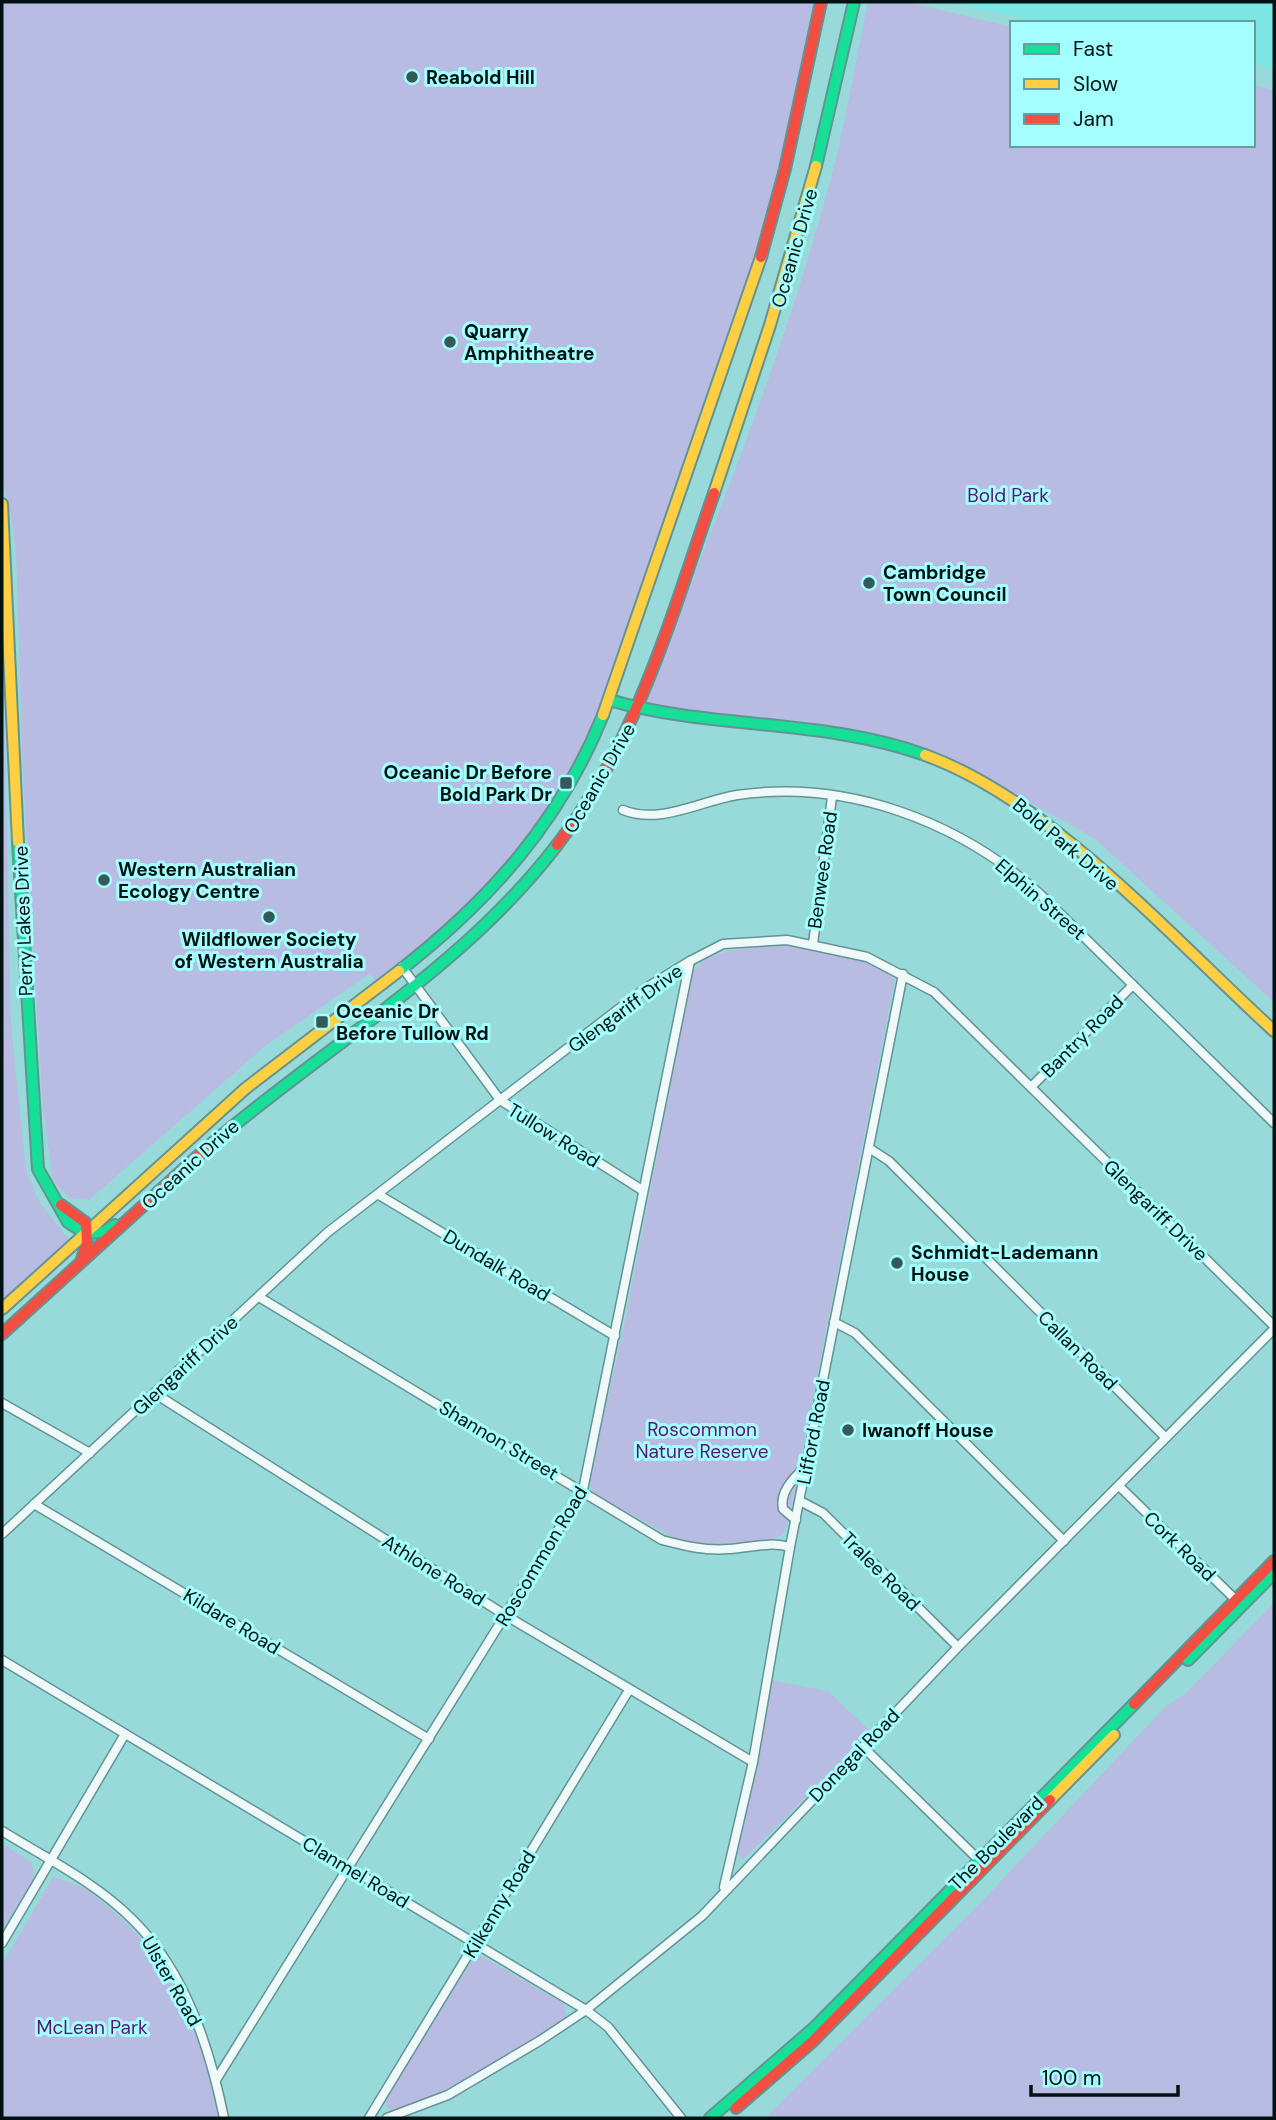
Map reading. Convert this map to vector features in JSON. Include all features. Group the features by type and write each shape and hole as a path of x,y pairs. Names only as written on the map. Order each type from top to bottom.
{"main road":[{"name":"Oceanic Drive","path":"2,1309 246,1087 402,967 485,898 525,854 568,792 610,699 761,256 788,156 821,2"},
{"name":"Oceanic Drive","path":"2,1334 234,1124 415,984 498,914 549,857 607,772 638,710 787,276 817,170 854,2"},
{"name":"Perry Lakes Drive","path":"2,504 34,1141 38,1169 47,1188 61,1205 68,1222 85,1233"},
{"name":"Bold Park Drive","path":"610,699 638,710 862,736 933,758 982,780 1026,807 1065,837 1274,1031"},
{"path":"82,1261 87,1243 85,1233 104,1232 133,1214"},
{"name":"The Boulevard","path":"724,2118 812,2042 982,1863 1238,1602 1274,1561"},
{"name":"The Boulevard","path":"1238,1602 1274,1573"},
{"name":"The Boulevard","path":"710,2118 815,2027 982,1863"}],"street":[{"name":"Elphin Street","path":"623,810 648,816 737,795 757,794 832,797 908,813 980,848 1041,894 1274,1123"},
{"name":"Benwee Road","path":"813,944 832,797"},
{"name":"Glengariff Drive","path":"2,1534 328,1232 646,988 723,944 787,940 813,944 867,957 934,992 1274,1328"},
{"name":"Roscommon Road","path":"216,2080 583,1490 690,961"},
{"name":"Tullow Road","path":"402,967 500,1100 642,1190"},
{"name":"Lifford Road","path":"723,1890 753,1762 790,1547 903,974"},
{"name":"Bantry Road","path":"1031,1087 1133,985"},
{"name":"Callan Road","path":"869,1148 889,1161 1166,1437"},
{"name":"Dundalk Road","path":"379,1195 615,1336"},
{"name":"Shannon Street","path":"259,1297 662,1540 696,1549 729,1549 776,1543 790,1547"},
{"path":"834,1322 855,1334 1064,1541"},
{"name":"Donegal Road","path":"387,2118 448,2095 483,2077 586,2010 702,1916 723,1890 958,1647 1274,1328"},
{"name":"Athlone Road","path":"154,1393 505,1615 753,1762"},
{"path":"2,1402 90,1452"},
{"path":"796,1520 783,1509 781,1501 788,1486 807,1464"},
{"name":"Cork Road","path":"1119,1486 1238,1602"},
{"name":"Tralee Road","path":"800,1501 823,1513 958,1647"},
{"name":"Kildare Road","path":"34,1504 429,1739"},
{"name":"Clanmel Road","path":"2,1660 586,2010 608,2028 681,2118"},
{"name":"Kilkenny Road","path":"369,2118 629,1690"},
{"path":"2,1943 125,1734"},
{"path":"863,1747 982,1863"},
{"name":"Ulster Road","path":"2,1831 89,1884 135,1921 163,1959 206,2042 223,2118"}],"shaded area":[{"path":"943,2 1274,2 1274,69 1255,64 1255,21 1037,21"}],"green space":[{"path":"2,2 817,2 780,168 756,255 604,698 547,813 507,867 435,936 376,981 369,974 265,1046 89,1200 69,1198 53,1181 43,1108 23,774 16,551 2,480"},
{"name":"Bold Park","path":"868,2 907,2 1010,27 1010,147 1255,147 1255,85 1274,90 1274,1002 1094,838 945,755 858,729 642,708 744,446 791,313 831,178"},
{"path":"2,610 11,1025 26,1170 40,1203 69,1240 2,1302"},
{"name":"Roscommon Nature Reserve","path":"772,946 820,949 852,956 895,979 788,1525 782,1535 773,1539 717,1545 677,1540 595,1494 591,1488 590,1477 623,1331 692,974 707,959 717,955"},
{"path":"1274,1603 1274,2118 765,2118 984,1899 1165,1707 1185,1694"},
{"path":"770,1680 828,1691 871,1732 743,1860 736,1852"},
{"path":"2,1843 32,1863 34,1878 2,1931"},
{"name":"McLean Park","path":"53,1877 91,1892 132,1929 168,1976 182,2003 204,2059 218,2118 2,2118 2,1964"},
{"path":"481,1956 563,2003 567,2016 535,2039 481,2071 426,2099 390,2110 386,2106 387,2098 472,1960"}],"traffic: fast":[{"path":"816,166 854,2"},
{"path":"609,700 688,716 847,735 925,755"},
{"path":"399,971 463,917 519,857 566,790 603,715"},
{"path":"18,842 38,1169 68,1222 85,1233 104,1232 115,1225"},
{"path":"209,1146 437,968 480,930 520,889 557,845"},
{"path":"1188,1660 1274,1573"},
{"path":"710,2118 815,2027 1134,1704"}],"traffic: slow":[{"path":"714,493 770,325 816,166"},
{"path":"603,715 761,257"},
{"path":"2,504 18,842"},
{"path":"925,755 972,776 1019,805 1065,839 1110,876 1274,1031"},
{"path":"2,1309 246,1088 399,971"},
{"path":"1050,1800 1114,1735"}],"traffic: jam":[{"path":"761,257 785,169 821,2"},
{"path":"557,845 585,805 631,720 667,630 714,493"},
{"path":"2,1334 209,1146"},
{"path":"61,1205 86,1223 87,1243 82,1259"},
{"path":"1134,1704 1274,1561"},
{"path":"736,2108 812,2042 1050,1800"}],"place":[{"name":"Reabold Hill","path":"412,77"},
{"name":"Quarry Amphitheatre","path":"450,342"},
{"name":"Cambridge Town Council","path":"869,583"},
{"name":"Oceanic Dr Before Bold Park Dr","path":"566,783"},
{"name":"Western Australian Ecology Centre","path":"104,880"},
{"name":"Wildflower Society of Western Australia","path":"269,917"},
{"name":"Oceanic Dr Before Tullow Rd","path":"322,1022"},
{"name":"Schmidt-Lademann House","path":"897,1263"},
{"name":"Iwanoff House","path":"848,1430"}]}
